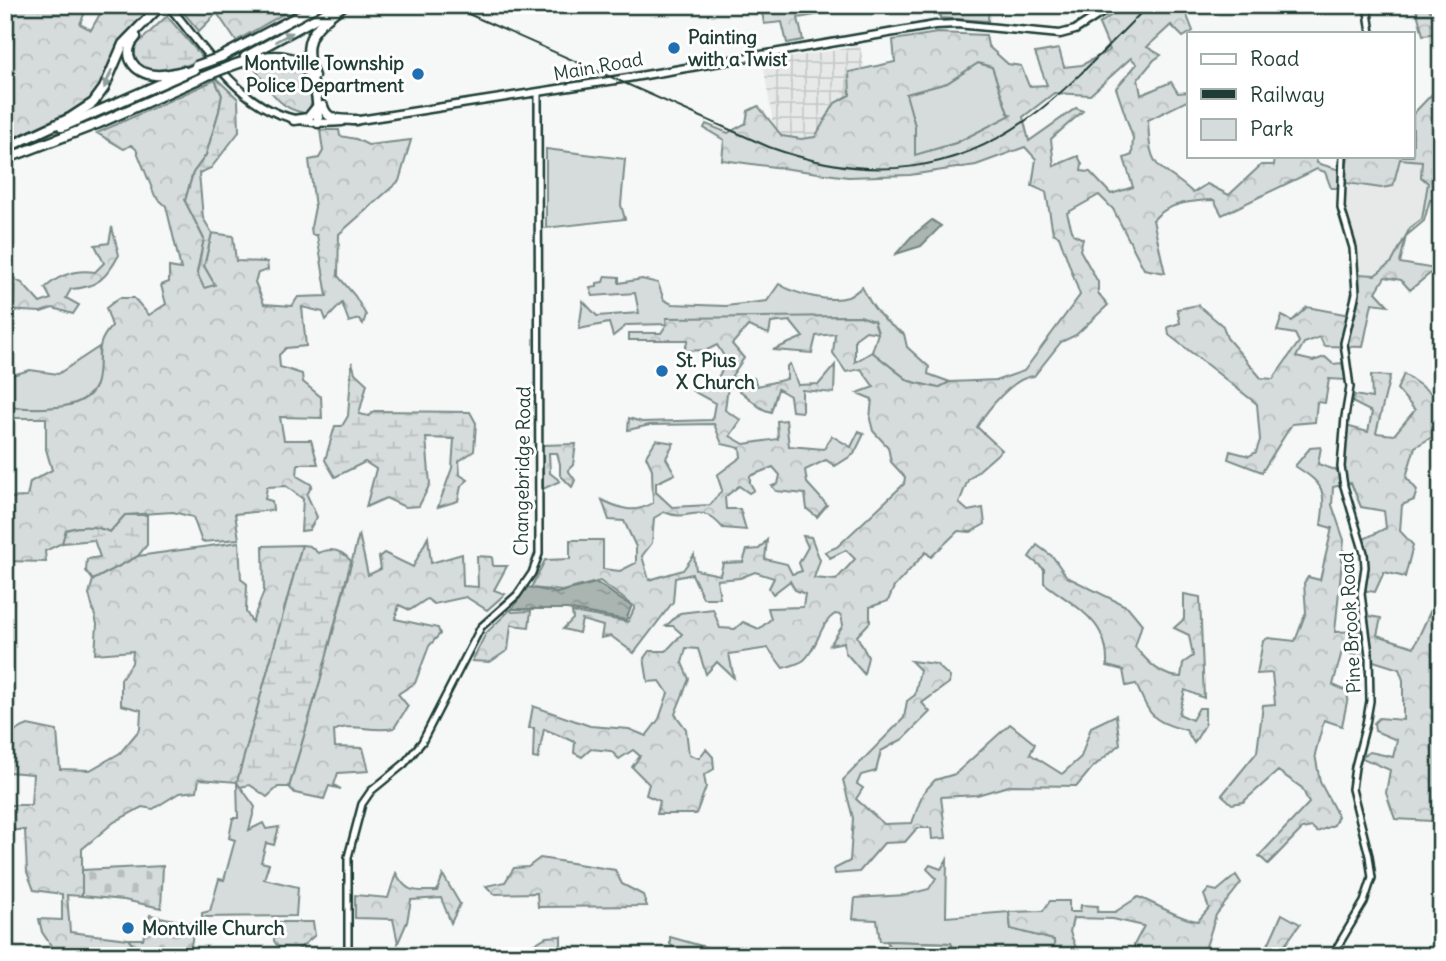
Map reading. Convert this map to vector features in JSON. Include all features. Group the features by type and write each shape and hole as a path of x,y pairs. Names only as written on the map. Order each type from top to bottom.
{"highway":[{"path":"6,148 80,113 93,103 104,88 123,44 161,5"},
{"path":"167,5 131,42 128,51 130,61 138,70 156,75 196,67"},
{"path":"6,148 104,110 221,57 319,5"},
{"path":"5,159 108,120 203,77 342,5"},
{"path":"320,123 321,93 308,60 308,44 315,29 342,5"},
{"path":"227,66 266,55 289,57 307,71 320,102 330,117 356,120"},
{"path":"294,120 311,116 320,102"}],"main road":[{"name":"Main Road","path":"167,5 243,93 265,108 294,120 320,123 538,92 935,25 957,24 1060,34 1075,30 1114,5"},
{"path":"1367,5 1371,32"},
{"name":"Changebridge Road","path":"348,956 348,857 362,804 372,791 404,764 422,742 481,627 517,595 532,573 539,555 538,92"},
{"name":"Pine Brook Road","path":"1332,956 1364,902 1372,878 1352,789 1370,701 1368,653 1360,594 1365,566 1364,553 1341,467 1350,387 1344,343 1356,293 1352,246 1341,208 1343,158"}],"shaded area":[{"path":"860,46 864,67 849,72 850,95 835,103 815,137 801,139 782,136 773,125 763,62"},
{"path":"1400,159 1423,161 1429,182 1422,219 1410,228 1392,262 1375,275 1359,274 1355,241 1343,208 1344,183 1381,188 1392,186"}],"green space":[{"path":"5,5 88,5 80,24 91,30 105,5 154,5 128,34 95,94 87,103 78,111 5,141"},
{"path":"177,5 299,5 236,41 217,13 199,31"},
{"path":"761,5 837,5 838,11 798,18 803,40 787,43 782,22 764,24"},
{"path":"942,5 989,5 988,21 940,18"},
{"path":"1126,5 1187,5 1186,13 1193,31 1187,32 1183,37 1171,25 1147,47 1161,55 1138,79 1141,95 1171,82 1178,93 1187,92 1187,101 1148,120 1150,146 1157,164 1193,193 1207,184 1229,195 1261,165 1274,165 1275,158 1316,158 1317,163 1346,172 1348,158 1414,158 1414,113 1436,90 1441,89 1441,202 1430,200 1424,221 1406,236 1400,263 1441,272 1433,271 1410,290 1401,280 1385,277 1376,292 1388,305 1372,303 1363,347 1324,346 1320,337 1304,343 1296,357 1313,361 1325,357 1333,364 1342,363 1346,380 1329,379 1325,403 1317,402 1315,422 1292,424 1262,472 1228,459 1230,451 1249,456 1256,452 1260,440 1257,404 1169,335 1168,327 1180,323 1177,309 1198,305 1223,326 1227,338 1261,378 1273,379 1299,342 1295,334 1277,331 1282,316 1292,321 1307,307 1355,316 1360,294 1359,274 1375,275 1392,262 1410,228 1422,219 1428,183 1421,177 1422,161 1400,159 1393,186 1381,188 1340,182 1337,188 1331,188 1325,172 1317,169 1222,215 1214,200 1189,202 1166,209 1153,220 1165,273 1144,269 1113,209 1099,195 1067,213 1073,234 1083,239 1080,250 1098,282 1098,293 1108,305 1076,335 1061,342 1034,376 1009,388 981,420 977,427 1002,450 968,480 959,503 968,511 983,508 985,524 971,532 958,531 931,557 926,552 894,587 888,601 870,607 870,622 857,636 868,657 864,674 845,652 844,642 830,645 843,625 841,615 835,614 826,623 804,660 783,668 768,648 729,654 734,678 717,662 706,674 698,649 686,648 682,663 689,679 675,714 686,729 689,755 699,758 706,749 713,757 714,769 704,775 706,787 696,814 657,814 660,801 646,795 649,784 632,767 640,756 633,750 619,759 611,751 591,749 582,757 574,753 575,742 544,729 538,759 533,758 534,728 529,728 533,706 590,726 629,729 646,736 659,719 668,693 660,681 648,682 644,658 649,651 666,651 682,634 673,626 666,626 680,613 713,609 720,628 735,629 743,622 759,629 771,619 768,608 803,607 805,594 795,590 790,581 773,594 769,588 774,578 755,572 740,578 717,580 720,598 703,598 692,574 675,578 673,602 634,653 611,636 601,638 603,626 582,620 579,633 563,629 573,619 572,612 628,622 635,607 600,581 562,591 531,588 545,560 570,559 570,540 603,540 603,569 620,571 636,563 636,547 624,521 609,520 602,500 628,509 653,503 652,469 646,456 656,440 674,443 666,458 675,474 656,483 656,492 672,507 710,505 722,490 717,475 741,457 740,448 722,444 714,424 650,425 628,430 629,418 642,422 712,420 715,403 693,391 715,383 727,361 717,345 707,350 684,351 688,340 629,340 629,333 661,333 667,324 666,318 860,316 874,321 878,333 866,331 855,339 855,362 872,352 909,381 938,388 950,382 998,380 1024,371 1080,295 1059,236 1053,233 1046,192 1032,186 1036,159 1025,147 976,165 910,175 848,177 722,160 724,140 704,128 706,124 728,133 746,123 748,111 758,106 782,136 801,139 815,137 835,103 850,95 849,72 895,62 893,40 937,33 986,35 988,46 1008,64 1021,66 1029,86 1047,85 1035,53 1059,49 1064,67 1082,65 1110,50 1099,24","holes":["1131,58 1137,64 1116,88 1133,138 1132,155 1124,158 1133,187 1111,194 1090,172 1081,171 1082,164 1078,156 1054,166 1051,139 1083,111 1076,108 1029,141 1023,117 1054,93 1090,95","978,63 992,67 1011,115 956,143 915,155 915,126 906,94 947,83","790,321 803,337 773,350 812,353 816,336 835,334 833,353 846,372 861,369 874,387 857,393 872,399 870,419 873,431 888,447 891,462 905,477 904,484 837,547 825,552 830,558 846,550 855,559 836,580 814,578 820,560 811,537 803,536 808,547 799,563 802,571 792,574 787,564 765,559 767,540 759,549 747,550 743,562 723,563 720,575 696,570 694,555 683,570 649,580 642,556 652,543 654,518 664,512 674,515 700,513 714,519 723,528 746,530 740,509 726,509 725,497 739,486 749,493 754,490 750,476 773,467 780,475 778,484 772,486 776,491 805,494 807,509 817,517 827,505 807,483 805,470 826,460 835,466 854,454 864,434 859,431 851,447 832,436 824,449 789,446 786,420 777,421 778,439 744,444 730,436 741,420 725,410 728,386 771,412 778,389 790,396 792,411 802,412 802,390 834,393 835,365 819,384 798,385 790,364 787,366 787,379 757,386 754,378 731,377 744,358 732,344 748,326 769,334 771,323"]},
{"path":"1415,5 1428,5 1430,11 1441,15 1441,33 1423,35"},
{"path":"167,16 203,58 171,71 156,71 138,66 132,49"},
{"path":"275,56 295,63 311,90 312,107 326,116 298,112 274,96 252,65"},
{"path":"978,63 992,67 1008,113 1012,115 956,143 914,156 915,126 905,94 947,83"},
{"path":"215,80 222,95 219,111 206,155 193,173 185,201 204,239 197,273 214,285 204,266 212,233 233,236 236,261 267,262 268,270 258,273 255,282 264,304 292,306 298,297 327,296 317,235 312,235 311,227 315,207 309,160 319,158 323,151 320,130 339,130 340,136 368,145 411,140 399,181 339,234 338,276 355,296 366,315 363,324 359,319 349,322 342,303 326,320 323,312 302,307 306,346 286,348 279,355 280,367 302,374 303,382 321,397 322,418 280,417 284,440 311,440 318,464 298,464 297,476 312,485 307,495 317,517 309,530 301,531 303,499 286,486 267,487 265,499 272,501 273,510 235,514 239,539 202,542 193,517 173,512 125,515 110,532 88,527 66,530 62,543 45,551 46,562 5,561 5,498 27,497 30,482 52,470 46,449 46,418 5,418 5,407 58,407 83,400 92,392 97,381 100,346 112,326 106,308 119,298 134,298 149,315 166,304 161,285 169,282 169,267 181,269 166,206 155,196 136,149 131,145 124,149 97,133"},
{"path":"215,80 238,99 239,132 211,168 199,173 203,218 212,233 204,266 215,285 204,288 197,273 204,239 185,201 193,173 206,155 219,111 222,95"},
{"path":"546,149 625,159 621,205 625,219 546,228"},
{"path":"112,227 119,255 100,280 88,286 71,289 66,298 79,305 73,314 53,308 41,312 5,310 5,294 14,293 14,279 22,283 40,303 51,299 45,288 56,280 75,272 95,272 104,263 95,245 109,243"},
{"path":"605,276 619,277 619,283 642,279 658,283 664,300 672,304 726,306 767,301 779,284 803,294 832,299 848,297 862,287 879,314 904,334 907,347 929,367 928,374 950,382 938,388 909,381 872,352 878,333 874,321 860,316 666,319 667,324 627,325 613,336 609,323 579,329 583,301 597,316 639,313 635,293 593,296 590,288 597,287 597,283 603,282"},
{"path":"99,347 98,381 89,395 80,401 55,408 5,407 5,377 30,370 58,374"},
{"path":"352,362 355,373 367,384 359,414 369,416 374,411 470,412 476,423 474,451 459,461 460,475 468,480 461,486 458,501 438,507 452,468 454,439 426,438 430,484 419,506 405,507 386,498 366,507 376,469 365,462 335,477 325,460 335,426 342,426 348,416"},
{"path":"1404,374 1434,395 1441,390 1441,432 1415,447 1406,477 1417,490 1414,500 1402,505 1400,531 1413,545 1405,577 1384,572 1375,592 1361,590 1367,569 1362,540 1386,528 1384,511 1361,507 1351,483 1333,487 1332,505 1344,540 1335,632 1363,631 1362,615 1381,618 1377,635 1414,647 1441,588 1441,796 1435,797 1432,821 1395,819 1386,793 1390,770 1360,757 1370,752 1393,757 1397,740 1375,731 1374,723 1379,718 1403,720 1403,680 1399,669 1342,651 1333,685 1349,692 1342,726 1324,720 1315,754 1320,782 1338,816 1334,825 1317,832 1312,827 1302,829 1268,864 1259,856 1309,803 1302,788 1278,771 1243,802 1232,804 1222,795 1257,752 1263,705 1275,704 1272,673 1257,674 1263,641 1268,638 1295,641 1306,612 1304,583 1308,577 1320,580 1332,528 1321,525 1323,496 1318,484 1295,466 1310,448 1321,447 1318,464 1341,472 1346,426 1368,432 1372,412 1352,402 1355,395 1372,398 1371,375 1390,376 1376,433 1394,435 1415,410 1397,389"},
{"path":"576,444 573,465 568,470 575,480 572,487 560,475 557,453 549,453 550,473 560,481 543,489 542,445"},
{"path":"125,515 147,515 147,545 138,556 93,580 86,571 87,559 100,557 94,540 62,543 66,530 88,527 110,532"},
{"path":"359,534 368,575 381,569 379,557 384,553 413,567 428,537 431,563 462,554 463,586 478,587 477,556 492,557 493,566 507,566 494,590 505,594 487,610 466,597 434,604 427,599 410,610 399,605 395,619 438,628 440,634 429,646 415,683 398,694 408,706 394,728 348,727 334,731 335,747 363,748 369,771 338,773 334,785 341,789 329,786 324,799 295,793 289,787"},
{"path":"239,542 241,579 247,584 246,612 252,622 264,591 263,546 302,545 237,782 199,779 197,791 179,793 153,809 142,807 114,822 82,849 82,896 67,895 70,932 128,939 142,956 58,956 42,932 39,919 62,920 62,894 34,890 27,872 25,830 5,830 5,805 31,805 33,774 8,772 5,762 5,730 12,732 28,725 57,731 60,769 90,770 120,753 140,729 141,710 121,705 121,679 132,663 133,651 95,654 97,624 89,594 93,580 138,556"},
{"path":"302,545 310,546 318,553 336,551 351,561 289,787 278,787 267,797 250,785 240,787 237,782"},
{"path":"1037,545 1053,557 1067,577 1128,607 1142,624 1135,647 1150,663 1167,674 1181,677 1183,663 1193,656 1189,635 1174,628 1184,619 1184,594 1200,597 1204,698 1185,690 1179,714 1192,720 1199,708 1205,708 1205,725 1194,743 1186,730 1165,724 1153,716 1136,684 1126,686 1123,670 1107,666 1103,637 1096,626 1079,608 1044,583 1044,569 1029,557"},
{"path":"511,609 512,612 531,611 529,627 511,625 508,650 490,662 472,661 486,633"},
{"path":"911,661 936,664 950,677 949,683 922,703 930,712 903,739 881,751 876,771 861,775 857,784 863,788 856,799 884,824 912,823 923,793 935,780 955,774 1010,724 1035,744 1030,754 1062,774 1081,757 1091,727 1116,715 1120,744 1092,768 1077,786 1012,785 977,795 941,797 946,838 932,839 931,828 917,828 905,842 884,843 859,872 835,874 834,869 850,861 853,818 843,780 904,718 907,701 915,695 920,670"},
{"path":"237,782 255,807 249,830 263,823 266,829 279,827 274,845 266,843 261,862 269,864 264,879 298,887 296,916 202,917 202,913 210,911 219,879 224,880 235,840 229,838 233,818 238,818"},
{"path":"540,858 615,870 622,884 643,895 647,906 538,907 537,893 494,894 486,886 505,882 514,868 528,867"},
{"path":"947,859 946,917 1009,912 1011,929 1054,940 1055,956 956,956 951,943 880,941 877,920 853,919 855,898 906,895 929,889 936,878 927,869 930,865 941,869"},
{"path":"163,866 161,908 124,900 82,896 82,870"},
{"path":"396,873 408,888 423,891 437,891 443,875 460,904 451,923 441,898 411,900 407,922 398,943 393,919 355,918 355,895 388,898"},
{"path":"1236,875 1241,883 1216,915 1203,956 1133,956 1134,945 1144,926 1113,919 1073,918 1070,932 1076,948 1066,956 1055,956 1054,940 1011,929 1009,912 1043,911 1050,901 1069,901 1069,912 1080,912 1081,905 1098,906 1097,912 1115,912 1138,897 1198,921 1209,908 1204,895 1209,889 1217,891"},
{"path":"1282,914 1300,924 1285,945 1283,956 1270,956 1273,947 1268,945"},
{"path":"150,915 195,924 189,956 142,956 128,939 143,939"},
{"path":"276,922 313,922 315,935 298,950 298,956 275,956 281,951 274,941"},
{"path":"561,936 561,956 445,954 528,948 546,937"},
{"path":"670,937 730,954 680,956 670,944"},
{"path":"887,941 951,943 956,956 893,956"}],"water":[{"path":"932,220 941,226 921,246 896,254 911,237"},
{"path":"596,583 632,605 626,620 567,609 512,609 527,587 557,593"}],"railway":[{"path":"448,5 769,147 841,166 876,168 911,167 944,160 977,148 1009,131 1069,85 1149,5"}],"place":[{"name":"Painting with a Twist","path":"674,48"},
{"name":"Montville Township Police Department","path":"418,74"},
{"name":"St. Pius X Church","path":"662,371"},
{"name":"Montville Church","path":"128,928"}]}
